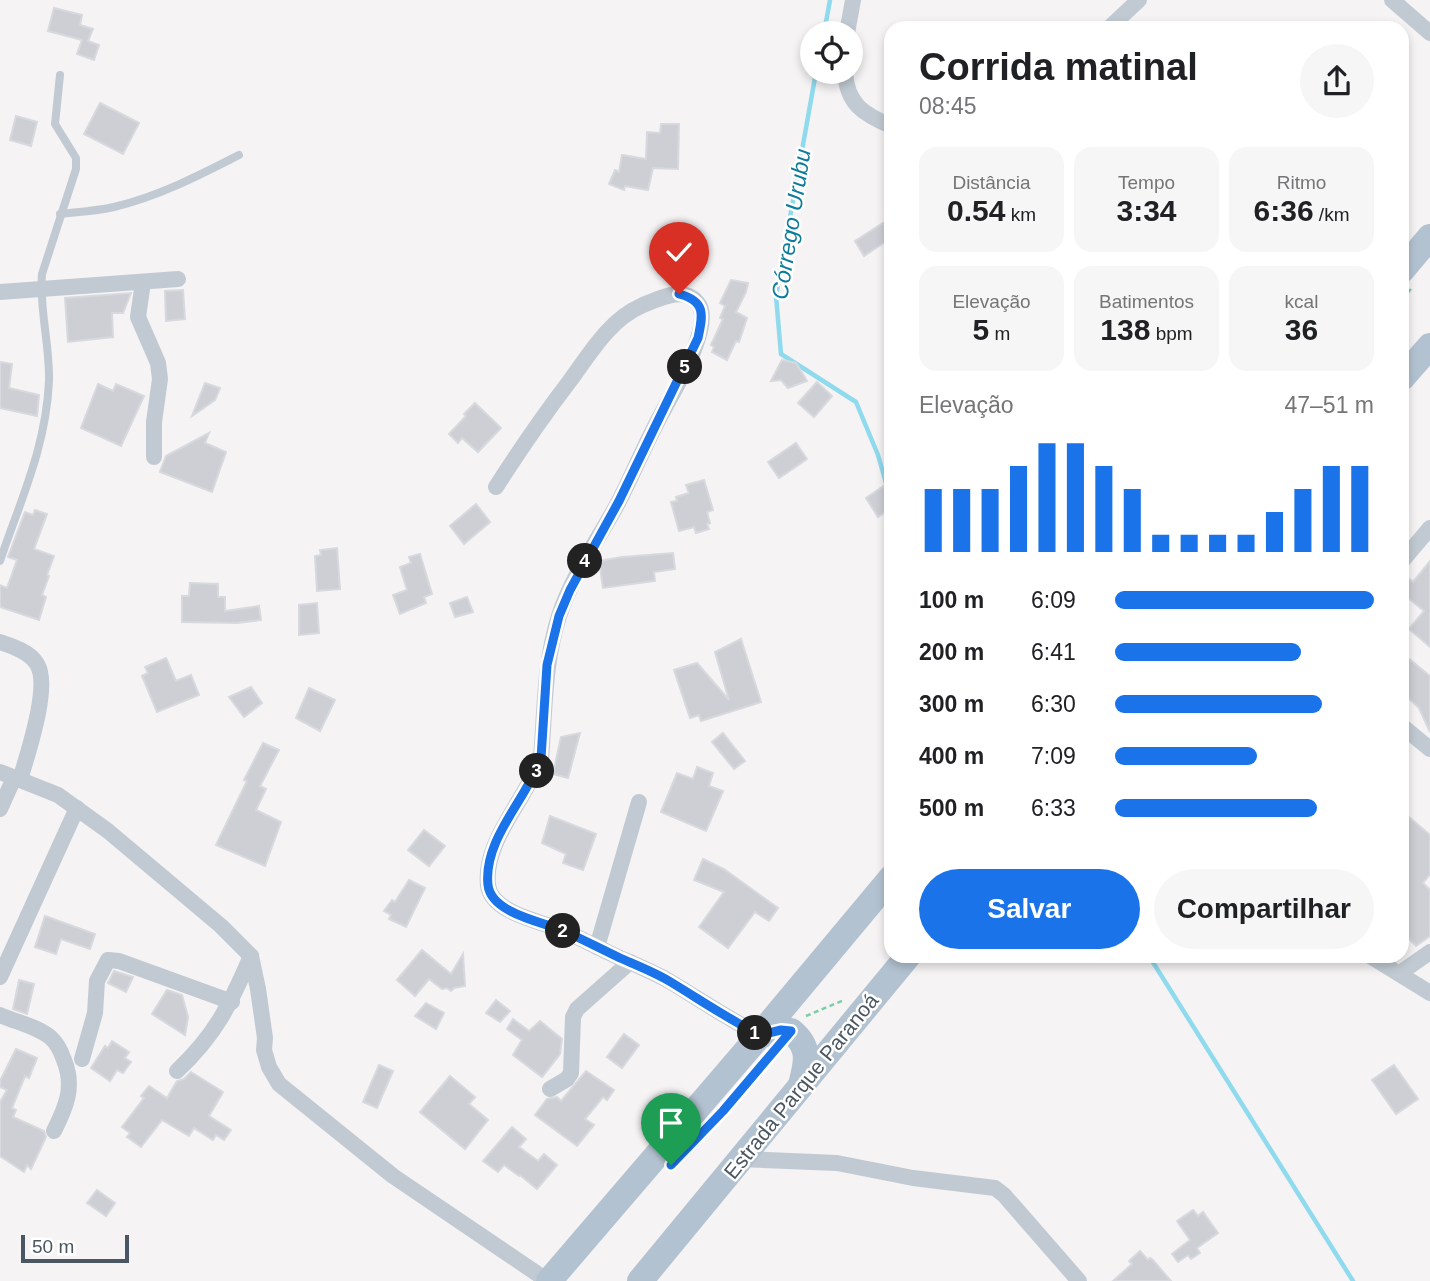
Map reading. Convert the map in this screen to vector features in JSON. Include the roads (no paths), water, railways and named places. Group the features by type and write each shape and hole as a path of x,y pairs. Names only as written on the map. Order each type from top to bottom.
{"main road":[{"path":"1409,262 1430,237"},
{"path":"1409,370 1430,346"},
{"path":"548,1281 884,886"},
{"name":"Estrada Parque Paranoá","path":"640,1281 902,963"},
{"path":"760,1035 781,1030 791,1031 803,1043 806,1067 802,1085"}],"street":[{"path":"849,21 853,0"},
{"path":"1116,21 1139,0"},
{"path":"1392,0 1430,33"},
{"path":"848,84 855,105 869,117 884,124"},
{"path":"0,292 178,279"},
{"path":"143,282 138,317 158,363 160,379 154,422 154,457"},
{"path":"496,487 530,434 604,335 635,309 667,295 691,297 700,305 702,317 698,338 682,375 559,616 547,665 541,758 536,772 496,841 488,888 495,898 520,917 560,929 667,979 724,1017 760,1035"},
{"path":"1409,552 1430,527"},
{"path":"0,642 11,645 32,658 38,665 40,674 37,716 0,809"},
{"path":"1409,732 1430,749"},
{"path":"11,777 58,795 77,808 152,866 251,956 265,1038 264,1050 269,1067 279,1084 393,1175 548,1281"},
{"path":"597,947 639,802"},
{"path":"0,977 77,808"},
{"path":"1400,973 1430,952"},
{"path":"177,1071 214,1032 232,1002 251,956"},
{"path":"82,1059 95,1013 97,982 108,960 119,961 232,1002"},
{"path":"550,1089 567,1079 571,1073 572,1024 577,1009 630,962"},
{"path":"1382,963 1430,993"},
{"path":"0,1015 49,1036 59,1046 67,1067 70,1093 54,1131"},
{"path":"741,1159 836,1163 913,1178 995,1188 1079,1281"}],"lane":[{"path":"0,561 29,483 44,431 49,377 42,274 76,169 76,158 55,124 60,75"},
{"path":"60,214 111,208 155,195 239,155"}],"waterway":[{"name":"Córrego Urubu","path":"826,21 830,0"},
{"name":"Córrego Urubu","path":"814,84 776,296 781,354 856,402 884,476"},
{"path":"1153,963 1353,1281"}]}
